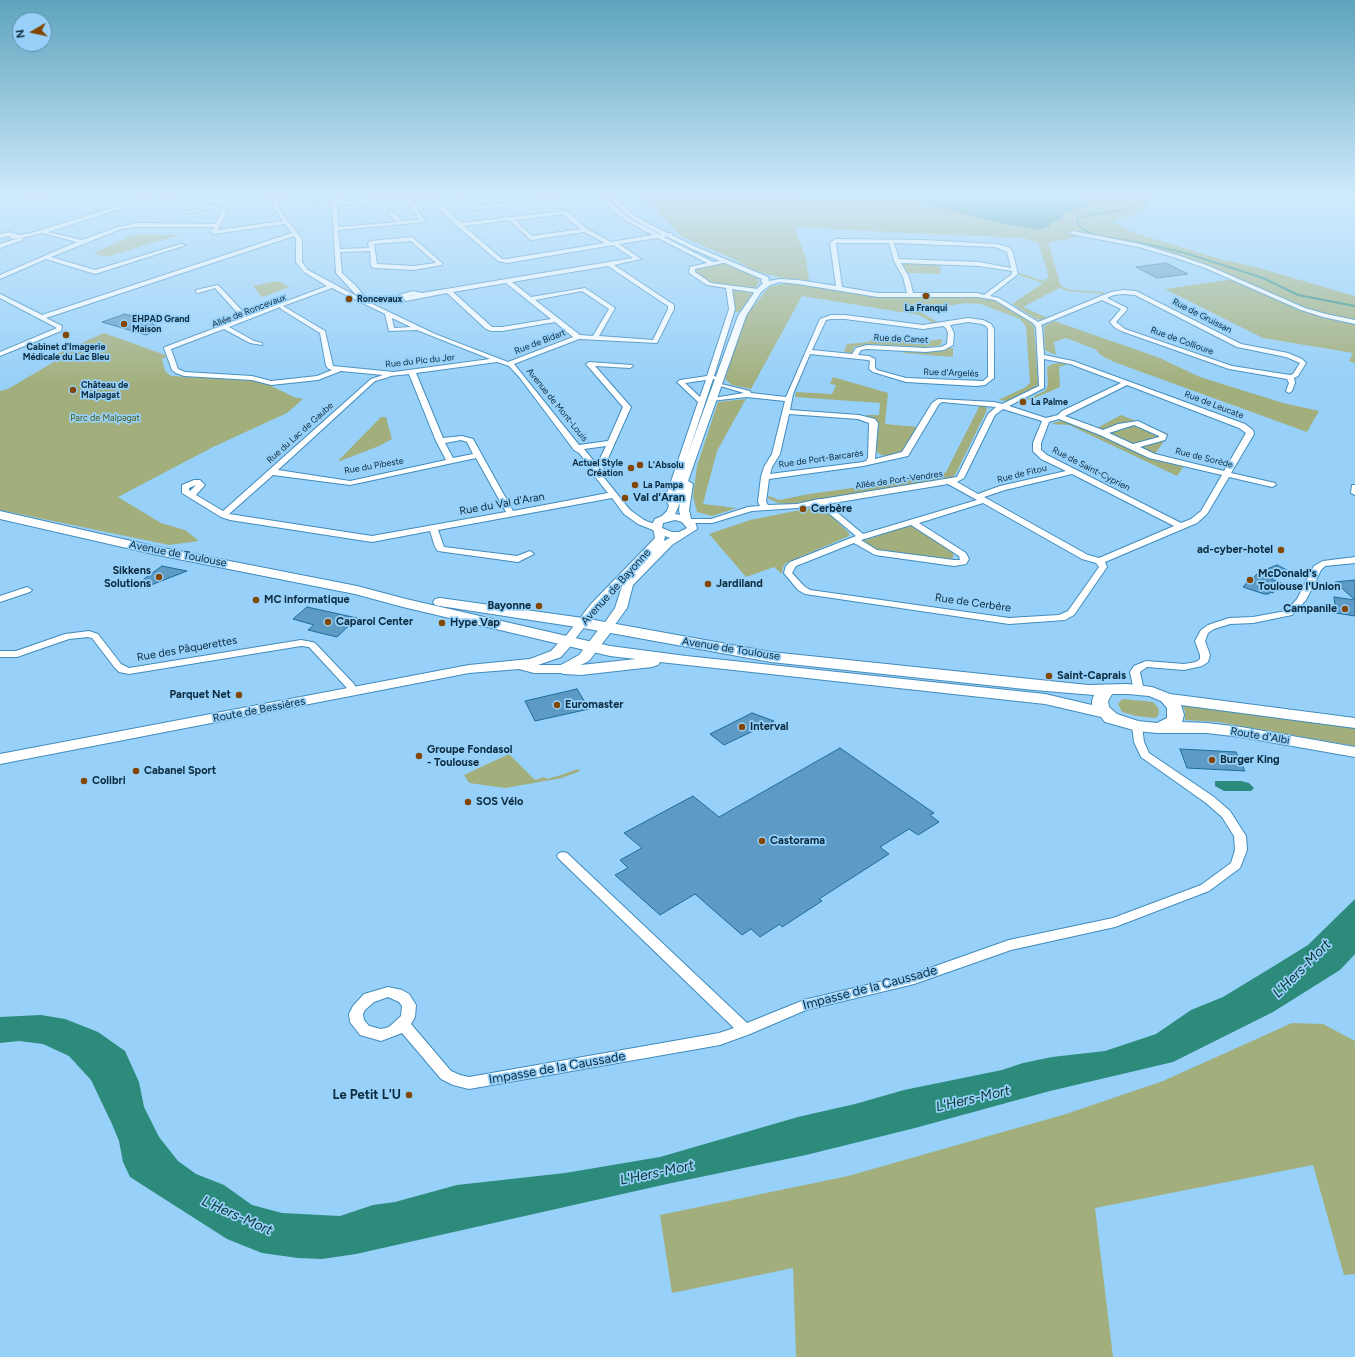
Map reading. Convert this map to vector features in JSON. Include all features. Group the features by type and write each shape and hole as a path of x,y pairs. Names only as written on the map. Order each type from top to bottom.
{"main road":[{"name":"Avenue de Toulouse","path":"0,515 153,550 357,590 610,651 686,661 1045,699 1104,713 1118,720 1137,726"},
{"name":"Avenue de Toulouse","path":"357,590 583,623 610,625 656,636 771,657 1034,685 1152,692 1167,698"},
{"path":"564,670 584,658 610,625"},
{"name":"Route de Bessières","path":"0,759 469,669 518,665 547,658 556,654 568,640"},
{"path":"564,670 581,670 658,661 680,664 686,661"},
{"name":"Route de Bessières","path":"518,665 534,669 564,670"},
{"path":"1104,713 1101,708 1100,701 1102,695 1107,690"},
{"path":"1167,698 1355,723"},
{"path":"1164,727 1171,724 1176,715 1175,708 1167,698"},
{"name":"Route d'Albi","path":"1137,726 1207,728 1241,732 1355,752"}],"street":[{"path":"0,277 47,258"},
{"path":"49,258 95,272 140,258"},
{"path":"42,317 221,258"},
{"name":"Avenue de Mont-Louis","path":"299,258 299,262 306,271 336,288 419,328 508,364 522,377 577,448 582,451 593,465 597,474 626,512 633,517 661,524"},
{"path":"335,274 336,258"},
{"path":"373,258 374,266 414,268 440,264 434,258"},
{"path":"498,258 507,261 523,258"},
{"path":"701,258 712,264"},
{"path":"720,258 774,283 780,281 798,282 878,295 910,294 986,296 1000,300 1037,324"},
{"path":"835,258 839,289"},
{"path":"986,296 1015,274 1012,258"},
{"path":"1182,258 1208,267 1303,309 1325,316 1355,322"},
{"path":"422,295 638,259 645,263 616,268"},
{"path":"726,261 692,268 692,273 709,284 758,291"},
{"path":"897,261 983,264 1014,270"},
{"path":"897,261 906,277 910,294"},
{"path":"507,281 578,338 655,342 671,305 609,264"},
{"path":"319,278 335,274 354,286 361,296 361,300"},
{"name":"Avenue de Bayonne","path":"610,625 621,608 628,584 668,543 681,534 689,523 684,510 683,477 689,466 742,316 767,280"},
{"path":"198,291 216,286 246,319"},
{"path":"336,288 354,286"},
{"name":"Avenue de Bayonne","path":"568,640 609,591 660,539 661,524 670,515 683,477 701,401 711,377 732,309 729,287"},
{"name":"Allée de Roncevaux","path":"336,288 168,350 175,370 178,372 252,378 271,383 318,378 340,369"},
{"name":"Allée de Roncevaux","path":"227,328 246,319 336,288"},
{"path":"530,299 583,289 612,308 594,339"},
{"path":"449,291 488,328 491,329 502,329 556,320"},
{"name":"Rue de Gruissan","path":"1037,324 1048,321 1119,292 1136,293 1239,346 1298,358 1303,363 1294,376 1290,377"},
{"path":"0,296 60,327 60,330 0,354"},
{"name":"Rue de Collioure","path":"1103,298 1124,308 1124,310 1113,322 1116,326 1123,330 1231,368 1290,377"},
{"path":"283,308 323,332 329,366 340,369"},
{"name":"Avenue de Mont-Louis","path":"388,313 391,330 419,328"},
{"name":"Rue d'Argelès","path":"766,509 762,502 765,477 768,467 776,454 789,396 808,352 822,321 828,318 844,317 919,326 976,320 990,326 989,380 976,384 902,379 872,369 874,362 872,359 855,355 808,352"},
{"name":"Rue de Canet","path":"855,355 858,349 868,346 926,350 942,349 950,345 951,333 948,327 944,324"},
{"name":"Allée de Port-Vendres","path":"689,523 723,523 766,509 797,506 951,482 960,478 992,414 1002,406 1042,387 1040,332 1037,324"},
{"path":"227,328 252,342 260,344"},
{"name":"Rue de Bidart","path":"508,364 578,338"},
{"name":"Rue de Leucate","path":"1041,357 1072,362 1242,426 1248,430 1250,434 1204,512 1194,521 1100,561"},
{"name":"Rue du Pic du Jer","path":"340,369 394,374 499,360"},
{"path":"597,474 627,407 589,364 630,366"},
{"path":"600,377 608,365"},
{"path":"412,372 440,441 450,461"},
{"name":"Rue du Lac de Gaube","path":"224,516 373,380 394,374"},
{"path":"701,401 680,382 711,377 731,388 748,392 789,396"},
{"path":"1288,391 1292,383 1290,377"},
{"path":"870,461 905,454 938,401 972,401 1002,406 1046,420 1060,417 1065,413 1127,383"},
{"path":"713,400 746,395 789,396"},
{"name":"Rue de Port-Barcarès","path":"765,477 862,464 870,461 872,458 874,423 872,421 859,417 785,412"},
{"name":"Rue de Sorède","path":"1060,417 1103,433 1152,456 1272,485"},
{"name":"Rue de Saint-Cyprien","path":"1046,420 1037,443 1037,451 1044,457 1182,526"},
{"name":"Rue de Sorède","path":"1103,433 1135,423 1163,435 1162,438 1133,447"},
{"path":"440,441 466,439 470,441 512,514"},
{"path":"577,448 611,443"},
{"name":"Rue du Pibeste","path":"272,472 350,483 479,455"},
{"name":"Rue de Fitou","path":"858,539 979,499 1003,488 1073,472"},
{"path":"951,482 1085,557 1100,561"},
{"path":"1355,487 1355,494"},
{"name":"Rue du Val d'Aran","path":"191,495 224,516 230,518 372,539 385,544 395,536 613,495"},
{"path":"819,502 858,539 875,552 954,563 963,562 965,559 963,555 912,522"},
{"path":"681,534 667,535 661,524 675,517 689,523"},
{"path":"433,528 441,550 518,558 530,554"},
{"name":"Rue de Cerbère","path":"858,539 793,564 789,568 788,573 801,588 815,594 1019,621 1065,617 1071,613 1103,567 1100,561"},
{"path":"1139,691 1135,672 1137,668 1146,664 1184,667 1199,664 1205,660 1206,654 1200,641 1204,632 1210,627 1229,622 1253,620 1288,613 1301,600 1317,568 1323,564 1355,560"},
{"path":"0,598 27,590"},
{"name":"Rue des Pâquerettes","path":"0,654 17,654 68,636 90,634 95,636 118,666 123,670 129,671 301,642 312,645 350,686 353,692"},
{"name":"Impasse de la Caussade","path":"403,1024 446,1075 458,1081 469,1083 720,1039 804,1005 914,979 1009,946 1115,922 1205,888 1236,864 1240,850 1240,836 1226,814 1210,800 1145,755 1139,742 1137,726"},
{"path":"563,856 745,1030"}],"green space":[{"path":"732,258 806,258 809,280 808,282 793,280 766,274 739,263 740,262"},
{"path":"1043,258 1053,258 1061,286 1071,290 1104,292 1104,294 1068,291 1059,288 1023,307 1048,318 1044,320 1036,319 1012,304 1043,283 1019,275 1020,273 1044,281 1049,277"},
{"path":"1182,258 1218,258 1252,266 1355,296 1355,321 1307,310 1238,278"},
{"path":"724,263 760,277 757,280 761,282 758,283 755,289 710,283 694,273 694,269"},
{"path":"901,263 940,263 941,274 907,273"},
{"path":"1234,280 1324,318 1355,324 1355,363 1349,361 1353,353 1263,338 1165,289"},
{"path":"278,281 290,287 262,297 253,286"},
{"path":"787,283 873,296 979,296 990,298 1028,320 1034,326 1038,384 1033,390 1008,401 998,400 1024,388 1030,383 1026,327 1020,319 981,304 966,303 918,310 937,322 933,323 919,315 802,296 751,389 732,385 725,379 745,317 769,287"},
{"path":"733,289 753,293 739,312 734,312"},
{"path":"1054,321 1160,358 1200,377 1283,403 1319,411 1307,432 1114,362 1102,356 1095,349 1066,338 1054,342 1056,355 1045,350 1044,326"},
{"name":"Parc de Malpagat","path":"104,333 168,356 162,359 165,371 171,376 251,380 269,385 294,397 303,399 287,413 213,447 118,497 161,523 185,530 199,541 169,545 0,510 0,391 8,389 57,360 52,356"},
{"path":"878,335 928,341 942,339 941,345 935,346 922,347 868,344 854,347 852,353 844,352 847,344 869,342"},
{"path":"953,348 953,357 903,353 903,351 940,350"},
{"path":"1052,364 1068,364 1059,367 1060,387 1030,400 1027,399 1045,391 1048,385 1047,367"},
{"path":"833,377 888,393 885,424 918,427 904,451 887,456 881,455 876,451 879,423 866,415 879,415 880,403 795,397 796,392 832,394 836,385 830,384"},
{"path":"746,399 717,451 703,504 737,508 712,516 697,512 693,496 697,466 718,402"},
{"path":"974,403 983,405 987,408 986,412 955,475 951,478 790,504 778,503 767,498 769,496 779,500 809,494 938,476 946,472 977,411 979,406"},
{"path":"1121,415 1169,434 1155,454 1187,462 1177,476 1069,425 1051,424 1069,418 1097,428"},
{"path":"381,417 386,417 392,439 379,446 340,461 339,460"},
{"path":"815,507 827,512 849,533 849,536 786,563 783,567 782,574 774,567 746,577 709,534 750,520"},
{"path":"907,526 916,527 954,552 952,561 875,550 863,543 863,541"},
{"path":"1122,699 1153,702 1159,709 1158,716 1155,718 1136,716 1122,712 1118,704"},
{"path":"1182,705 1355,728 1355,746 1218,722 1185,720 1185,711"},
{"path":"509,754 535,780 544,777 547,779 578,769 580,771 562,778 505,788 469,783 464,775"},
{"path":"1292,1023 1323,1024 1355,1041 1355,1274 1344,1275 1313,1165 1095,1208 1113,1357 796,1357 793,1268 672,1293 660,1215 848,1176 1066,1114 1163,1081"}],"water":[{"path":"1215,781 1241,781 1249,783 1254,788 1251,791 1224,791 1215,786"},
{"name":"L'Hers-Mort","path":"1355,899 1355,954 1340,970 1273,1012 1173,1062 1050,1091 915,1128 806,1155 667,1184 356,1254 322,1259 298,1258 262,1253 227,1239 130,1177 123,1162 119,1141 91,1080 69,1056 43,1044 19,1041 0,1043 0,1017 41,1015 65,1019 98,1032 125,1051 139,1082 144,1107 159,1137 178,1161 196,1174 224,1185 252,1205 282,1213 340,1216 373,1205 395,1202 457,1185 565,1173 660,1157 798,1117 855,1104 904,1090 1002,1070 1023,1063 1052,1057 1105,1051 1156,1034 1191,1010 1223,997 1274,966 1308,945"}],"building":[{"path":"1166,263 1188,274 1157,278 1136,267"},
{"name":"EHPAD Grand Maison","path":"125,314 153,321 152,324 162,328 146,335 102,322"},
{"name":"McDonald's Toulouse l'Union","path":"1277,565 1289,571 1271,579 1282,583 1273,593 1270,592 1269,594 1264,594 1243,587 1259,572"},
{"name":"Sikkens Solutions","path":"162,566 187,571 151,585 140,582"},
{"name":"Campanile","path":"1355,580 1355,600 1335,582"},
{"name":"Campanile","path":"1334,597 1355,600 1355,616 1336,613"},
{"name":"Caparol Center","path":"307,607 357,618 337,637 308,630 314,625 293,619"},
{"name":"Euromaster","path":"577,689 589,709 535,721 525,701"},
{"name":"Interval","path":"752,713 774,721 724,745 710,734"},
{"name":"Castorama","path":"840,748 934,813 930,815 939,822 918,835 909,829 880,847 889,854 819,899 822,901 782,927 780,924 760,937 751,929 742,935 695,894 660,915 615,875 628,868 620,860 642,848 624,833 693,796 719,817"},
{"name":"Burger King","path":"1180,749 1236,752 1245,771 1187,768"}],"waterway":[{"path":"1202,258 1263,278 1298,295 1355,306"}],"place":[{"name":"La Franqui","path":"926,296"},
{"name":"Roncevaux","path":"349,299"},
{"name":"EHPAD Grand Maison","path":"124,324"},
{"name":"Cabinet d'Imagerie Médicale du Lac Bleu","path":"66,335"},
{"name":"Château de Malpagat","path":"73,390"},
{"name":"La Palme","path":"1023,402"},
{"name":"L'Absolu","path":"640,465"},
{"name":"Actuel Style Création","path":"631,468"},
{"name":"La Pampa","path":"635,485"},
{"name":"Val d'Aran","path":"625,498"},
{"name":"Cerbère","path":"803,509"},
{"name":"ad-cyber-hotel","path":"1281,550"},
{"name":"Sikkens Solutions","path":"159,577"},
{"name":"McDonald's Toulouse l'Union","path":"1250,580"},
{"name":"Jardiland","path":"708,584"},
{"name":"MC informatique","path":"256,600"},
{"name":"Bayonne","path":"539,606"},
{"name":"Campanile","path":"1345,609"},
{"name":"Caparol Center","path":"328,622"},
{"name":"Hype Vap","path":"442,623"},
{"name":"Saint-Caprais","path":"1049,676"},
{"name":"Parquet Net","path":"239,695"},
{"name":"Euromaster","path":"557,705"},
{"name":"Interval","path":"742,727"},
{"name":"Groupe Fondasol - Toulouse","path":"419,756"},
{"name":"Burger King","path":"1212,760"},
{"name":"Cabanel Sport","path":"136,771"},
{"name":"Colibri","path":"84,781"},
{"name":"SOS Vélo","path":"468,802"},
{"name":"Castorama","path":"762,841"},
{"name":"Le Petit L'U","path":"409,1095"}]}
